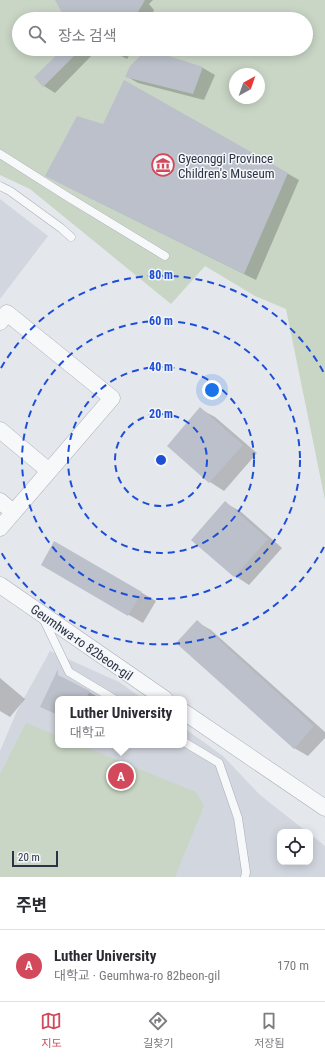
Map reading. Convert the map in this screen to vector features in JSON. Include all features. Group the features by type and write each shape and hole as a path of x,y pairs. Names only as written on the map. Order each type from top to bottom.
{"street":[{"path":"0,322 7,313 112,398 0,528"},
{"path":"0,430 49,471"},
{"path":"0,501 13,512"},
{"name":"Geumhwa-ro 82beon-gil","path":"0,586 161,696"},
{"path":"187,714 325,808"}],"lane":[{"path":"0,154 166,256"},
{"path":"0,186 10,191 61,228 70,237"},
{"path":"41,614 70,672 109,696"},
{"path":"187,744 219,763 238,818 246,872 245,877"}],"shaded area":[{"path":"0,199 48,236 0,299"},
{"path":"50,651 119,682 139,696 55,696 55,748 187,748 187,730 223,756 260,795 303,829 277,829 277,865 313,865 313,836 325,846 325,877 0,877 0,751 17,711"}],"green space":[{"path":"0,0 325,0 325,500 286,309 255,296 205,266 171,304 30,189 0,175"},
{"path":"26,723 55,735 55,748 87,748 196,792 204,806 175,877 0,877 0,774"}],"building":[{"path":"55,0 145,0 138,12 61,11"},
{"path":"56,56 74,56 43,87 34,77"},
{"path":"140,56 169,56 203,67 193,94 125,77 130,66"},
{"name":"Gyeonggi Province Children's Museum","path":"124,80 288,173 244,274 45,176 77,116 103,124"},
{"path":"200,407 243,445 209,483 167,446"},
{"path":"225,501 268,539 234,577 191,540"},
{"path":"54,541 142,592 128,616 41,565"},
{"path":"197,620 314,726 294,749 176,643"},
{"path":"58,669 58,675 90,691 88,696 55,696 55,714 40,707"}],"place":[{"name":"Gyeonggi Province Children's Museum","path":"163,165"},
{"name":"Luther University","path":"121,776"}]}
